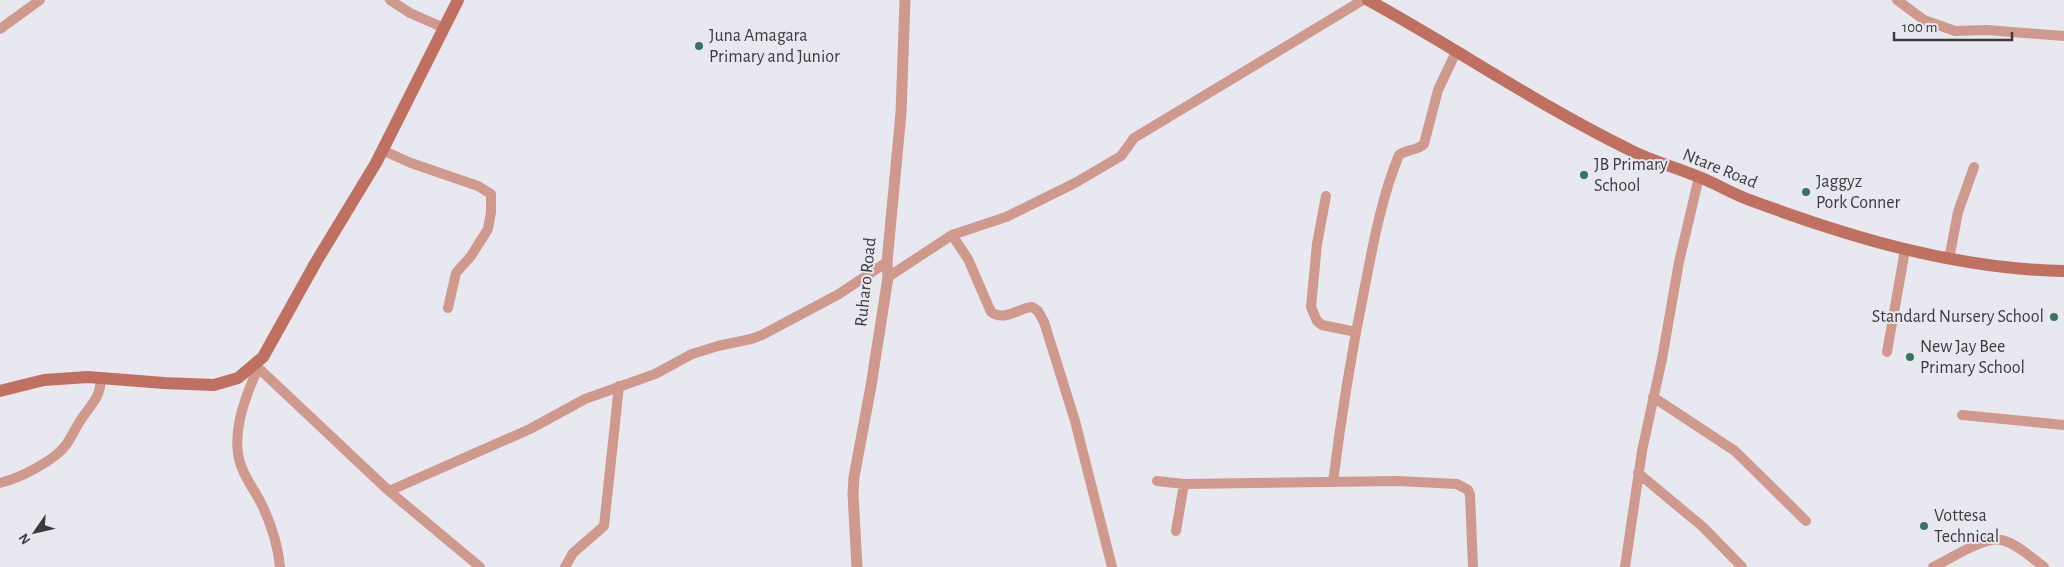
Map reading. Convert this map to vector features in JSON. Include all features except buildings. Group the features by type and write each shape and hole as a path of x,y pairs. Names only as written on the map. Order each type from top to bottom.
{"main road":[{"path":"0,391 44,380 101,378 214,385 238,378 256,366 268,349 316,262 382,150 458,0"},
{"name":"Ntare Road","path":"1368,0 1418,27 1456,52 1628,150 1662,165 1699,177 1746,198 1845,233 1905,250 1984,265 2064,271"}],"street":[{"path":"0,29 40,0"},
{"path":"390,0 410,14 444,28"},
{"name":"Ruharo Road","path":"857,567 853,494 854,477 871,386 888,277 887,262 901,113 905,0"},
{"path":"888,277 952,235 1006,217 1075,183 1121,156 1134,138 1363,0"},
{"path":"1897,0 1924,20 1955,31 1987,30 2064,36"},
{"path":"1333,482 1346,385 1380,212 1399,155 1404,151 1420,148 1424,144 1438,90 1456,52"},
{"path":"382,150 478,186 491,194 491,212 488,229 471,256 456,273 448,308"},
{"path":"1949,259 1958,212 1974,167"},
{"path":"1625,567 1638,473 1679,262 1699,177"},
{"path":"1326,196 1317,244 1311,307 1317,321 1322,325 1356,332"},
{"path":"952,235 968,259 991,312 995,315 1010,315 1032,307 1038,312 1044,322 1075,421 1112,567"},
{"path":"1886,352 1905,250"},
{"path":"388,491 530,429 585,399 655,374 698,352 751,340 762,335 839,294 887,262"},
{"path":"280,567 270,524 244,472 238,454 239,423 256,366 388,491 480,567"},
{"path":"0,483 17,477 46,461 65,446 78,424 97,399 101,378"},
{"path":"565,567 573,552 604,526 619,386"},
{"path":"1654,397 1735,452 1806,521"},
{"path":"1962,415 2064,425"},
{"path":"1638,473 1716,539 1742,567"},
{"path":"1157,481 1184,484 1398,482 1463,485 1468,490 1470,496 1473,567"},
{"path":"1176,531 1184,484"},
{"path":"1933,567 1984,541 1994,539 2007,542 2044,567"}],"place":[{"name":"Juna Amagara Primary and Junior","path":"699,46"},
{"name":"JB Primary School","path":"1584,175"},
{"name":"Jaggyz Pork Conner","path":"1806,192"},
{"name":"Standard Nursery School","path":"2054,317"},
{"name":"New Jay Bee Primary School","path":"1910,357"},
{"name":"Vottesa Technical","path":"1924,526"}]}
